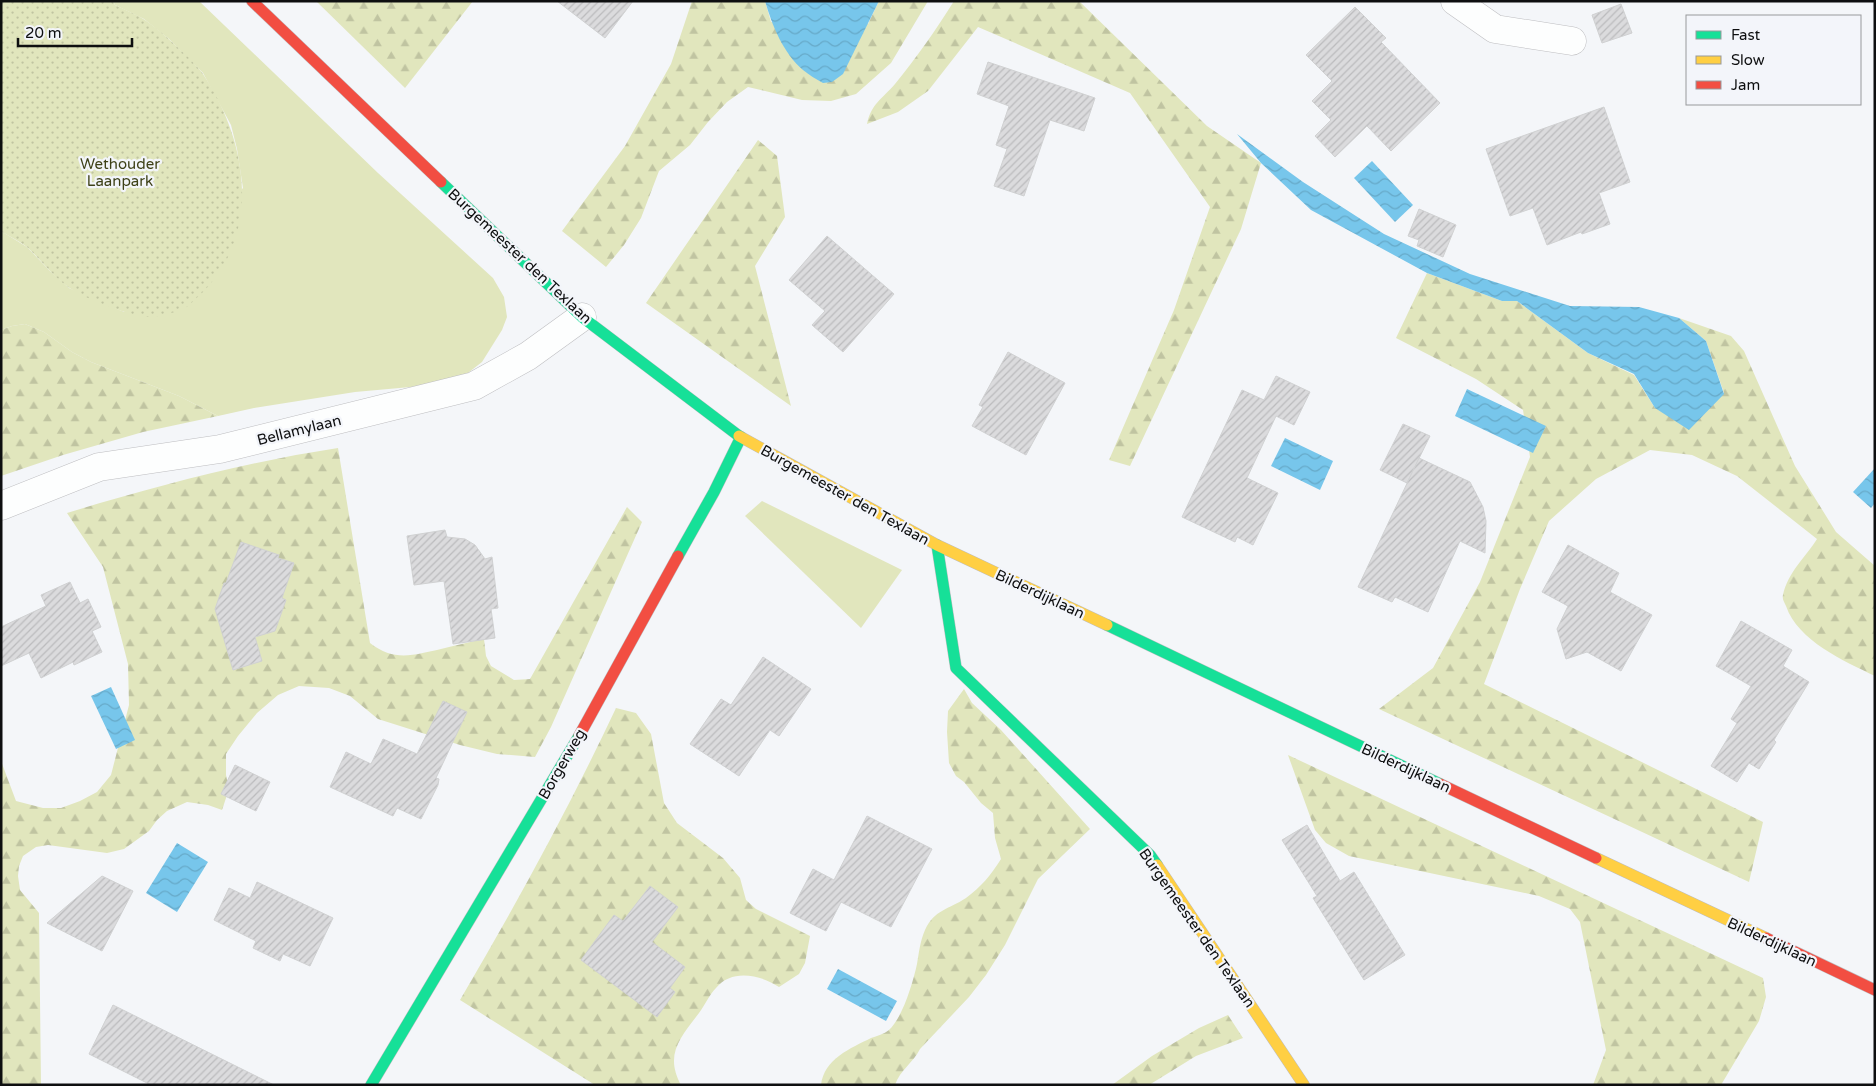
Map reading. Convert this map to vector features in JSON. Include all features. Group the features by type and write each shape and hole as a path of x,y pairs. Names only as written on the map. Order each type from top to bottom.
{"street":[{"name":"Burgemeester den Texlaan","path":"252,1 582,317 741,437 937,545 956,668 1150,855 1304,1085"},
{"path":"1455,1 1495,29 1572,41"},
{"name":"Bellamylaan","path":"1,506 99,467 220,449 474,386 528,356 582,317"},
{"name":"Borgerweg","path":"371,1085 566,759 714,492 741,437"},
{"name":"Bilderdijklaan","path":"937,545 1875,990"}],"green space":[{"name":"Wethouder Laanpark","path":"1,1 113,1 115,5 142,18 156,29 188,57 203,74 218,100 230,127 238,156 242,185 241,214 234,242 221,269 202,293 185,308 155,317 145,317 127,313 94,301 68,287 27,247 1,231"},
{"path":"113,1 199,1 378,173 493,278 504,297 507,317 502,330 482,362 464,376 444,384 355,392 254,408 218,416 179,396 91,362 72,352 44,332 25,324 1,330 1,231 27,247 69,288 124,312 243,188 231,125 203,73 169,39 144,19 115,5"},
{"path":"316,1 473,1 405,88"},
{"path":"692,1 765,1 771,22 868,24 879,1 928,1 891,63 856,94 831,101 802,100 748,87 727,102 690,145 659,171 641,218 624,245 606,267 562,231 625,146 671,64"},
{"path":"954,1 1079,1 1207,126 1261,163 1241,229 1130,466 1109,460 1174,310 1210,207 1130,93 978,27 928,91 898,112 867,124 871,111 911,64"},
{"path":"758,140 777,156 785,217 755,266 791,406 646,303"},
{"path":"1427,273 1502,301 1517,301 1588,353 1634,375 1655,408 1724,393 1706,341 1679,318 1731,336 1744,351 1795,466 1836,532 1875,566 1875,676 1850,664 1811,640 1792,618 1784,602 1783,595 1789,579 1817,539 1737,476 1692,455 1650,450 1596,479 1549,521 1520,589 1484,684 1763,822 1749,882 1379,709 1433,668 1480,582 1530,457 1523,410 1476,379 1396,338"},
{"path":"25,324 44,332 72,352 91,362 179,396 218,416 143,432 63,455 1,476 1,330"},
{"path":"338,448 370,643 387,653 413,655 484,639 486,656 491,666 514,680 530,679 627,507 642,522 551,727 535,757 497,754 460,745 378,719 350,696 329,688 299,686 278,695 257,713 226,754 226,775 229,789 222,810 208,805 187,802 167,811 149,831 124,849 107,853 48,845 36,847 23,856 18,876 20,890 39,913 41,1085 1,1085 1,761 16,801 43,808 61,808 80,801 97,792 111,775 129,705 128,664 103,567 67,513 201,476 269,460"},
{"path":"762,501 902,570 861,628 745,516"},
{"path":"964,689 972,703 1001,730 1090,829 1038,879 1005,945 986,975 969,997 920,1049 900,1075 895,1085 821,1085 827,1068 833,1061 847,1050 885,1033 894,1024 899,1017 910,989 922,938 929,923 942,911 966,898 976,890 1001,859 995,838 993,813 956,776 949,763 948,711"},
{"path":"616,708 636,713 651,734 664,803 677,823 723,858 740,878 746,900 756,909 810,936 805,963 799,974 779,987 764,979 747,975 730,978 714,991 677,1046 674,1064 681,1085 595,1085 460,1000 541,856"},
{"path":"1288,755 1763,978 1766,997 1759,1021 1721,1085 1593,1085 1606,1050 1580,922 1570,909 1539,896 1349,856 1326,843 1315,830"},
{"path":"1228,1015 1243,1038 1196,1056 1149,1085 1112,1085 1152,1056 1199,1028"}],"water":[{"path":"765,1 879,1 843,74 832,82 823,83 803,70 784,47 771,20"},
{"path":"1237,134 1303,182 1384,234 1470,274 1570,306 1639,307 1679,318 1706,341 1724,394 1689,430 1655,408 1634,374 1588,353 1517,301 1502,301 1427,273 1311,210 1261,163"},
{"path":"1372,161 1413,205 1395,222 1354,178"},
{"path":"1467,389 1546,426 1533,453 1455,416"},
{"path":"1285,438 1333,461 1320,490 1271,466"},
{"path":"1875,468 1875,503 1871,508 1853,492"},
{"path":"111,687 135,740 116,749 91,696"},
{"path":"177,843 208,862 177,912 146,893"},
{"path":"838,969 897,1001 886,1021 827,989"}],"building":[{"path":"557,1 633,1 605,38"},
{"path":"1621,4 1632,33 1602,43 1592,15"},
{"path":"1355,7 1386,38 1381,42 1440,103 1391,151 1367,126 1335,157 1315,136 1331,120 1312,101 1332,81 1306,55"},
{"path":"988,62 1095,98 1084,131 1050,120 1024,196 994,186 1007,149 996,145 1009,106 977,94"},
{"path":"1604,107 1630,182 1599,193 1610,224 1582,234 1581,232 1547,245 1533,208 1510,216 1486,149"},
{"path":"1419,209 1456,225 1443,257 1417,246 1419,240 1408,236"},
{"path":"827,236 894,294 843,352 812,325 825,311 789,280"},
{"path":"1008,352 1065,383 1026,455 972,426 983,407 979,405"},
{"path":"1276,376 1310,392 1294,425 1276,416 1247,478 1278,493 1253,545 1237,537 1235,542 1182,517 1242,390 1264,400"},
{"path":"1403,424 1430,436 1407,483 1380,470"},
{"path":"1419,458 1470,482 1483,507 1486,521 1485,553 1460,541 1428,612 1395,597 1392,602 1358,587"},
{"path":"445,530 447,537 465,539 475,545 485,559 492,557 498,608 491,609 495,638 453,644 444,581 414,585 407,536"},
{"path":"241,542 279,555 278,558 294,563 282,598 286,600 275,631 255,637 262,661 233,670 215,609"},
{"path":"1568,545 1619,573 1610,592 1652,615 1621,671 1587,652 1566,659 1557,629 1568,606 1542,592"},
{"path":"70,582 80,603 88,599 101,627 92,631 102,652 74,665 73,662 41,678 29,653 1,666 1,627 46,606 41,595"},
{"path":"1741,621 1792,650 1783,666 1809,682 1759,769 1749,763 1737,782 1711,766 1737,723 1731,719 1751,686 1716,666"},
{"path":"763,657 811,689 779,736 770,730 739,776 690,744 721,699 731,705"},
{"path":"443,701 467,712 436,778 439,779 438,785 421,819 397,808 393,816 330,787 346,752 371,764 383,739 417,754"},
{"path":"235,765 270,782 256,811 221,794"},
{"path":"867,816 932,849 891,927 841,902 826,931 790,913 813,869 834,880"},
{"path":"1307,825 1340,881 1354,872 1405,955 1364,980 1313,898 1317,896 1282,840"},
{"path":"102,876 133,891 102,951 47,923"},
{"path":"257,882 333,918 310,966 283,954 280,961 253,948 256,941 214,920 229,888 250,898"},
{"path":"650,886 678,907 652,942 685,967 670,988 675,992 657,1017 581,960 614,915 623,921"},
{"path":"113,1005 274,1085 151,1085 89,1054"}],"traffic: fast":[{"path":"441,182 582,317 739,436"},
{"path":"678,556 714,492 741,437"},
{"path":"937,545 956,668 1150,855 1157,865"},
{"path":"1107,625 1440,784"},
{"path":"371,1085 579,736"}],"traffic: slow":[{"path":"739,436 937,545 1107,625"},
{"path":"1596,858 1766,938"},
{"path":"1157,865 1304,1085"}],"traffic: jam":[{"path":"252,1 441,182"},
{"path":"579,736 678,556"},
{"path":"1440,784 1596,858"},
{"path":"1766,938 1875,990"}]}
